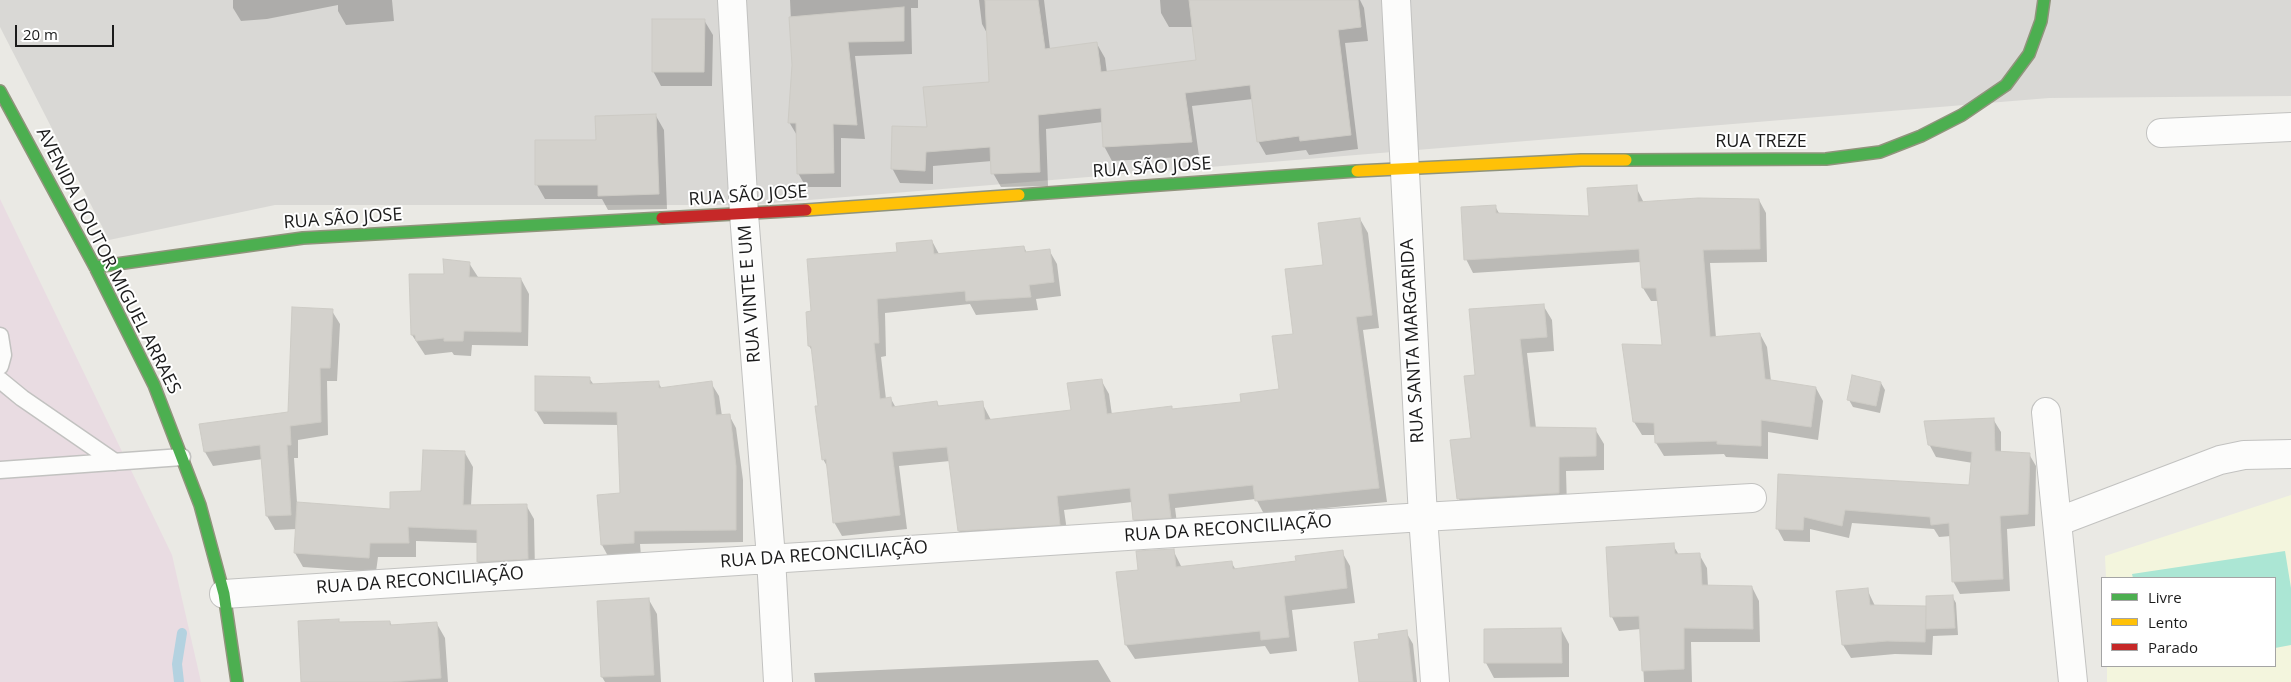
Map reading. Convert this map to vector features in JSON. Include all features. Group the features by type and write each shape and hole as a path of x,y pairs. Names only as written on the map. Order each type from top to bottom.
{"street":[{"name":"RUA VINTE E UM","path":"732,0 744,214 771,558 778,682"},
{"name":"RUA SANTA MARGARIDA","path":"1396,0 1423,517 1435,682"},
{"name":"RUA TREZE","path":"1404,168 1581,160 1826,159 1880,152 1921,136 1962,115 2006,85 2029,54 2041,21 2044,0"},
{"name":"AVENIDA DOUTOR MIGUEL ARRAES","path":"0,91 95,266 154,385 200,505 224,594 237,682"},
{"path":"2161,134 2291,127"},
{"name":"RUA SÃO JOSE","path":"95,266 303,238 744,214 1404,168"},
{"path":"2046,412 2073,682"},
{"path":"2057,522 2220,460 2244,455 2291,454"},
{"name":"RUA DA RECONCILIAÇÃO","path":"224,594 1423,517 1752,498"}],"lane":[{"path":"0,336 3,355 0,366"},
{"path":"0,380 22,398 115,462"},
{"path":"0,470 182,457"}],"shaded area":[{"path":"0,0 2291,0 2291,96 2049,98 748,205 275,205 109,240 0,27"},
{"path":"0,199 172,555 201,682 0,682"},
{"path":"2291,495 2291,682 2107,682 2107,667 2276,667 2276,577 2106,577 2105,556"}],"green space":[{"path":"2285,551 2291,588 2291,645 2276,648 2276,577 2133,577 2132,574"}],"building":[{"path":"985,0 1038,0 1045,49 1097,42 1101,72 1196,60 1189,0 1358,0 1361,27 1338,30 1351,135 1300,141 1299,136 1257,142 1250,85 1185,93 1192,142 1103,147 1101,108 1038,115 1040,172 991,174 990,147 926,152 925,171 891,169 892,126 927,127 923,87 989,82"},
{"path":"904,7 904,41 848,42 857,125 833,124 834,173 797,174 796,123 788,123 792,65 789,17"},
{"path":"652,19 705,19 704,72 652,72"},
{"path":"656,114 659,194 598,196 598,185 535,185 535,140 596,140 595,116"},
{"path":"1637,185 1638,202 1698,198 1759,199 1760,249 1703,250 1710,337 1760,333 1765,379 1816,387 1811,427 1761,420 1761,446 1717,444 1717,441 1655,443 1654,423 1633,422 1622,344 1662,345 1656,288 1642,288 1639,249 1464,260 1461,207 1496,205 1496,213 1589,216 1587,188"},
{"path":"1360,218 1372,315 1356,317 1379,488 1255,501 1253,485 1168,494 1171,518 1133,520 1130,488 1057,496 1060,525 958,531 947,447 892,452 900,515 833,523 826,459 822,460 815,406 818,406 811,346 808,346 806,312 811,311 807,259 897,252 896,243 932,240 934,254 1024,246 1025,252 1050,249 1054,282 1029,285 1031,297 966,301 965,291 877,299 879,343 874,343 880,399 891,397 892,407 937,401 938,406 983,401 985,420 1071,410 1067,383 1102,379 1107,414 1172,406 1172,409 1241,402 1240,394 1279,389 1272,336 1293,334 1285,269 1323,265 1318,223"},
{"path":"443,259 470,262 469,277 521,278 521,332 464,331 463,341 444,341 444,338 416,341 415,335 411,335 409,274 444,274"},
{"path":"1544,304 1547,337 1520,339 1530,427 1596,428 1596,456 1559,457 1559,493 1457,499 1450,440 1471,438 1464,376 1475,375 1469,309"},
{"path":"292,307 333,309 330,368 320,368 321,422 290,426 291,445 287,445 291,515 266,516 260,445 204,452 199,424 288,412"},
{"path":"1852,375 1881,382 1876,406 1847,400"},
{"path":"535,376 590,377 590,384 659,381 659,388 712,381 716,415 730,414 736,466 736,530 634,531 634,543 601,545 597,495 620,493 617,412 535,411"},
{"path":"1994,418 1995,451 2030,453 2028,514 2000,516 2003,579 1952,582 1949,523 1931,525 1930,517 1845,510 1842,526 1804,517 1803,530 1776,529 1778,474 1969,485 1972,452 1928,445 1924,421"},
{"path":"423,450 465,451 463,505 527,504 528,559 477,562 477,530 408,527 409,543 370,543 369,558 294,553 297,502 390,509 390,492 421,491"},
{"path":"1674,543 1675,554 1700,553 1702,585 1752,586 1753,629 1684,628 1684,669 1642,671 1639,616 1610,617 1606,547"},
{"path":"1174,549 1176,567 1232,561 1233,569 1296,561 1295,556 1343,550 1347,588 1284,596 1289,637 1261,640 1260,631 1125,645 1116,572 1138,570 1136,551"},
{"path":"1868,588 1870,605 1926,606 1925,642 1887,641 1842,645 1836,591"},
{"path":"1953,595 1955,628 1926,629 1926,596"},
{"path":"649,598 654,675 601,677 597,601"},
{"path":"339,619 339,622 390,621 390,625 437,622 441,678 391,682 301,682 298,621"},
{"path":"1561,628 1562,663 1484,663 1484,629"},
{"path":"1407,630 1413,682 1359,682 1354,642 1379,639 1378,634"}],"waterway":[{"path":"179,682 177,664 182,633"}],"traffic: fast":[{"path":"1626,160 1826,159 1880,152 1921,136 1962,115 2006,85 2029,54 2041,21 2044,0"},
{"path":"0,91 95,267 154,385 200,505 224,594 237,682"},
{"path":"1019,195 1357,171"},
{"path":"95,267 303,238 662,218"}],"traffic: slow":[{"path":"1357,171 1581,160 1626,160"},
{"path":"806,210 1019,195"}],"traffic: jam":[{"path":"662,218 806,210"}]}
